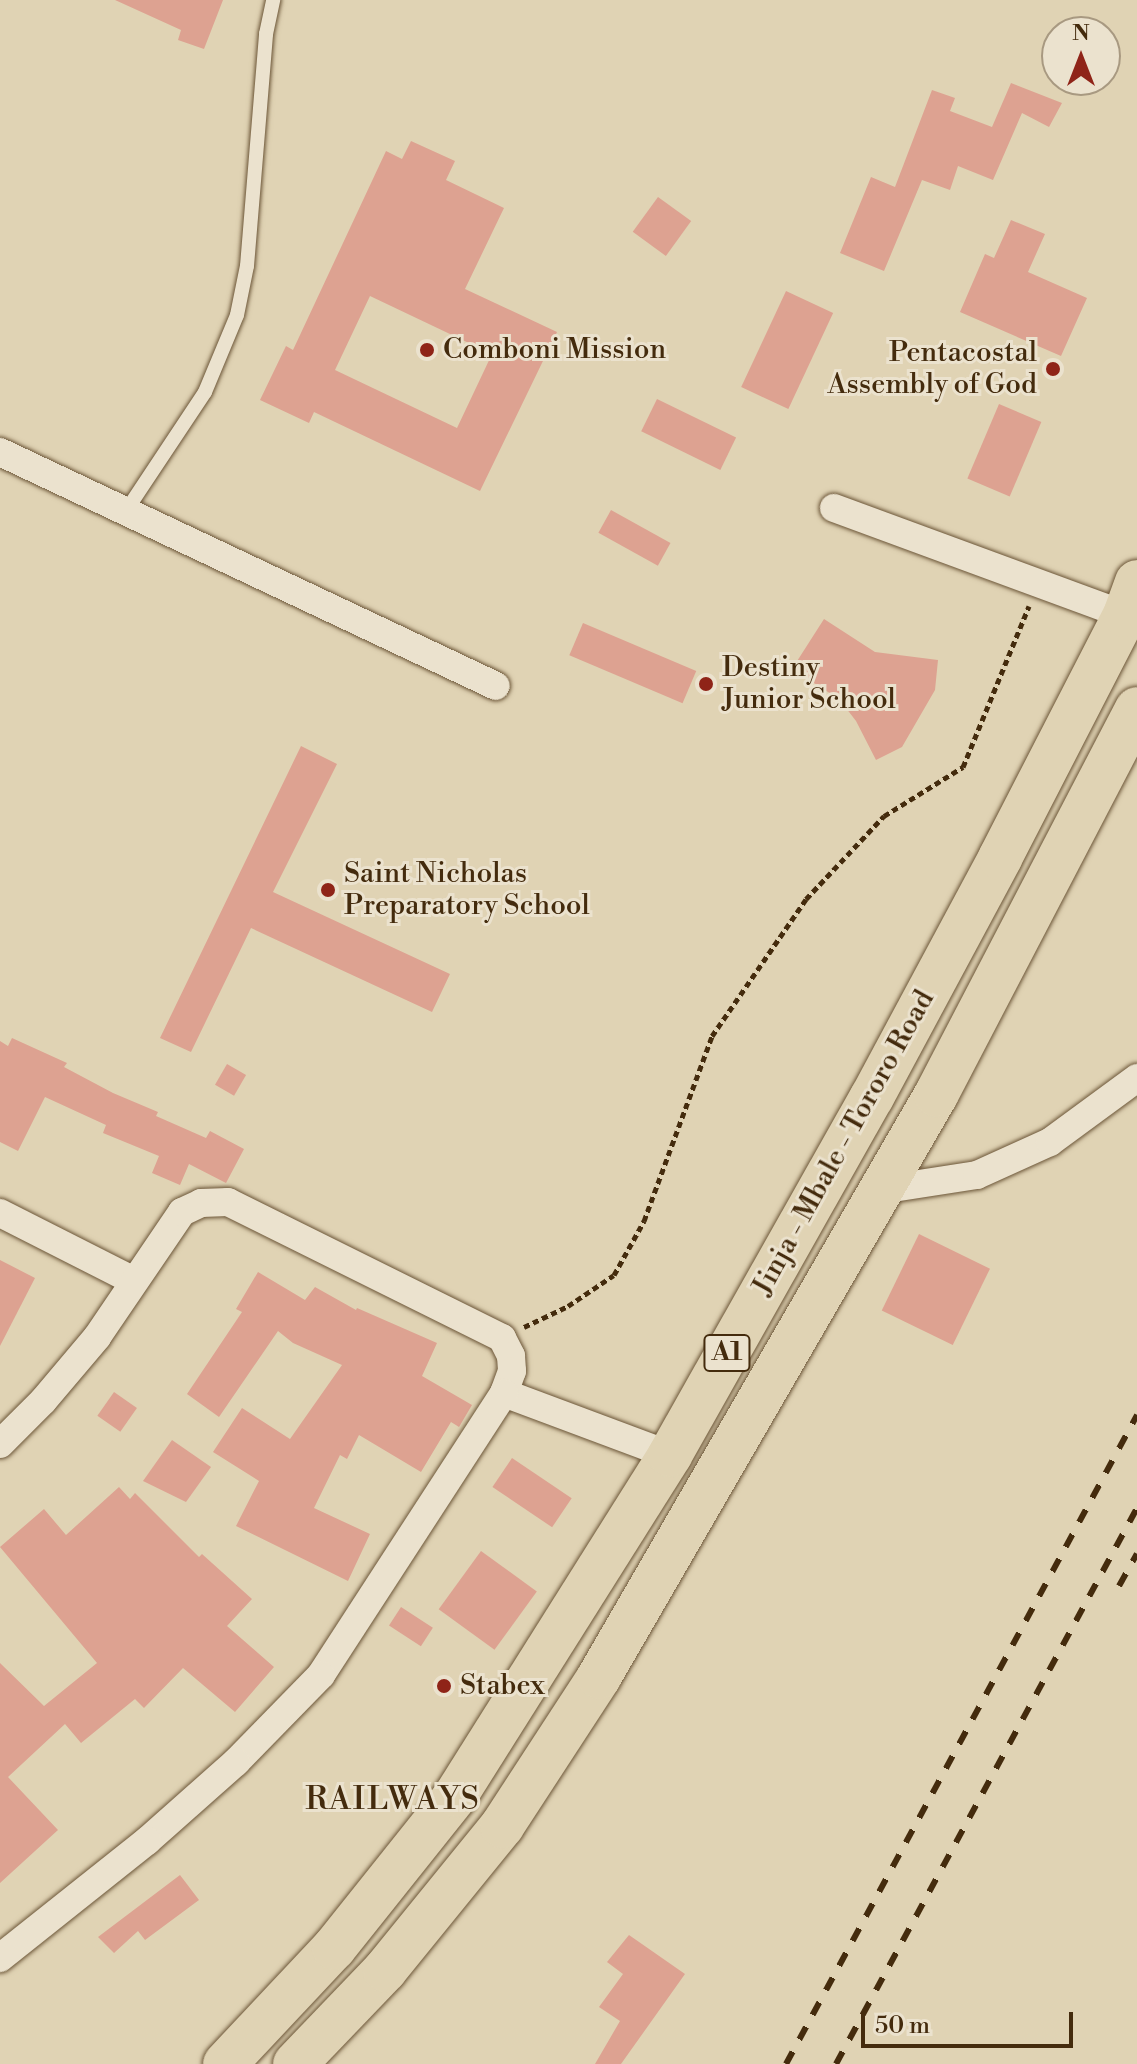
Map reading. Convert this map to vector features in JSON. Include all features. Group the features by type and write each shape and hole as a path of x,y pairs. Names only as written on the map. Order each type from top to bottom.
{"highway":[{"name":"Jinja - Mbale - Tororo Road","path":"225,2064 334,1948 456,1795 670,1455 872,1097 1131,598"},
{"name":"Jinja - Mbale - Tororo Road","path":"295,2064 385,1970 502,1826 599,1677 936,1095 1137,709"}],"street":[{"path":"0,452 496,686"},
{"path":"834,508 1038,583 1131,598"},
{"path":"880,1190 977,1175 1050,1142 1137,1078"},
{"path":"0,1444 43,1401 97,1337 132,1280 182,1212 201,1203 228,1202 502,1338 511,1356 512,1371 504,1393 321,1675 236,1762 158,1831 0,1958"},
{"path":"0,1213 132,1280"},
{"path":"504,1393 670,1455"}],"lane":[{"path":"126,511 205,392 237,315 247,266 266,34 273,0"}],"path":[{"path":"502,1338 568,1306 614,1275 644,1221 712,1036 806,899 884,816 963,767 1038,583"}],"building":[{"path":"115,0 223,0 204,49 178,40 181,30"},
{"path":"1011,83 1062,103 1049,127 1022,113 993,180 958,166 950,190 922,180 884,271 840,253 871,177 895,187 932,90 955,98 950,111 992,127"},
{"path":"411,141 455,161 446,180 504,208 465,289 557,332 480,491 314,412 309,423 260,400 286,346 293,350 386,151 402,159","holes":["370,296 492,354 457,428 335,370"]},
{"path":"658,197 691,221 666,256 633,232"},
{"path":"1011,220 1045,234 1028,272 1087,298 1061,356 960,312 985,254 994,258"},
{"path":"786,291 833,313 788,409 741,387"},
{"path":"657,399 736,438 720,470 641,431"},
{"path":"999,404 1041,422 1010,497 967,479"},
{"path":"611,510 670,543 658,566 598,533"},
{"path":"824,619 875,652 938,660 935,690 902,747 876,760 856,721 839,699 792,669"},
{"path":"583,623 696,671 683,703 569,655"},
{"path":"301,746 337,764 273,892 450,974 432,1012 251,928 191,1052 160,1038"},
{"path":"12,1038 67,1063 64,1067 113,1093 158,1112 156,1116 206,1138 210,1131 244,1149 226,1183 189,1164 180,1185 152,1173 159,1156 103,1133 106,1125 45,1097 18,1151 0,1142 0,1041 8,1046"},
{"path":"227,1064 246,1075 234,1096 215,1085"},
{"path":"919,1234 990,1269 953,1345 882,1310"},
{"path":"0,1260 35,1278 0,1346"},
{"path":"258,1272 305,1300 315,1287 356,1310 437,1343 422,1376 472,1405 459,1427 451,1422 421,1472 359,1435 347,1459 340,1455 314,1508 370,1534 348,1581 236,1526 259,1481 213,1452 242,1408 290,1439 342,1365 293,1343 278,1331 219,1417 187,1394 242,1312 236,1309"},
{"path":"114,1392 137,1408 120,1432 97,1416"},
{"path":"172,1440 211,1467 186,1502 143,1481"},
{"path":"512,1458 572,1498 552,1527 492,1487"},
{"path":"119,1487 130,1499 135,1493 199,1557 202,1554 252,1599 227,1626 274,1667 235,1712 183,1668 144,1708 135,1699 81,1743 65,1724 8,1777 58,1830 0,1883 0,1663 44,1706 97,1663 0,1547 44,1509 66,1535"},
{"path":"481,1551 537,1592 495,1650 439,1609"},
{"path":"401,1607 433,1628 421,1646 389,1625"},
{"path":"180,1875 199,1900 145,1940 138,1931 114,1953 98,1937"},
{"path":"629,1935 685,1974 621,2064 595,2064 620,2021 599,2007 623,1974 607,1962"}],"railway":[{"path":"786,2064 1137,1415"},
{"path":"836,2064 1137,1508"},
{"path":"1119,1586 1137,1554"}],"place":[{"name":"Comboni Mission","path":"427,350"},
{"name":"Pentacostal Assembly of God","path":"1053,369"},
{"name":"Destiny Junior School","path":"706,684"},
{"name":"Saint Nicholas Preparatory School","path":"328,890"},
{"name":"Stabex","path":"444,1686"}],"district":[{"name":"RAILWAYS","path":"393,1799"}]}
